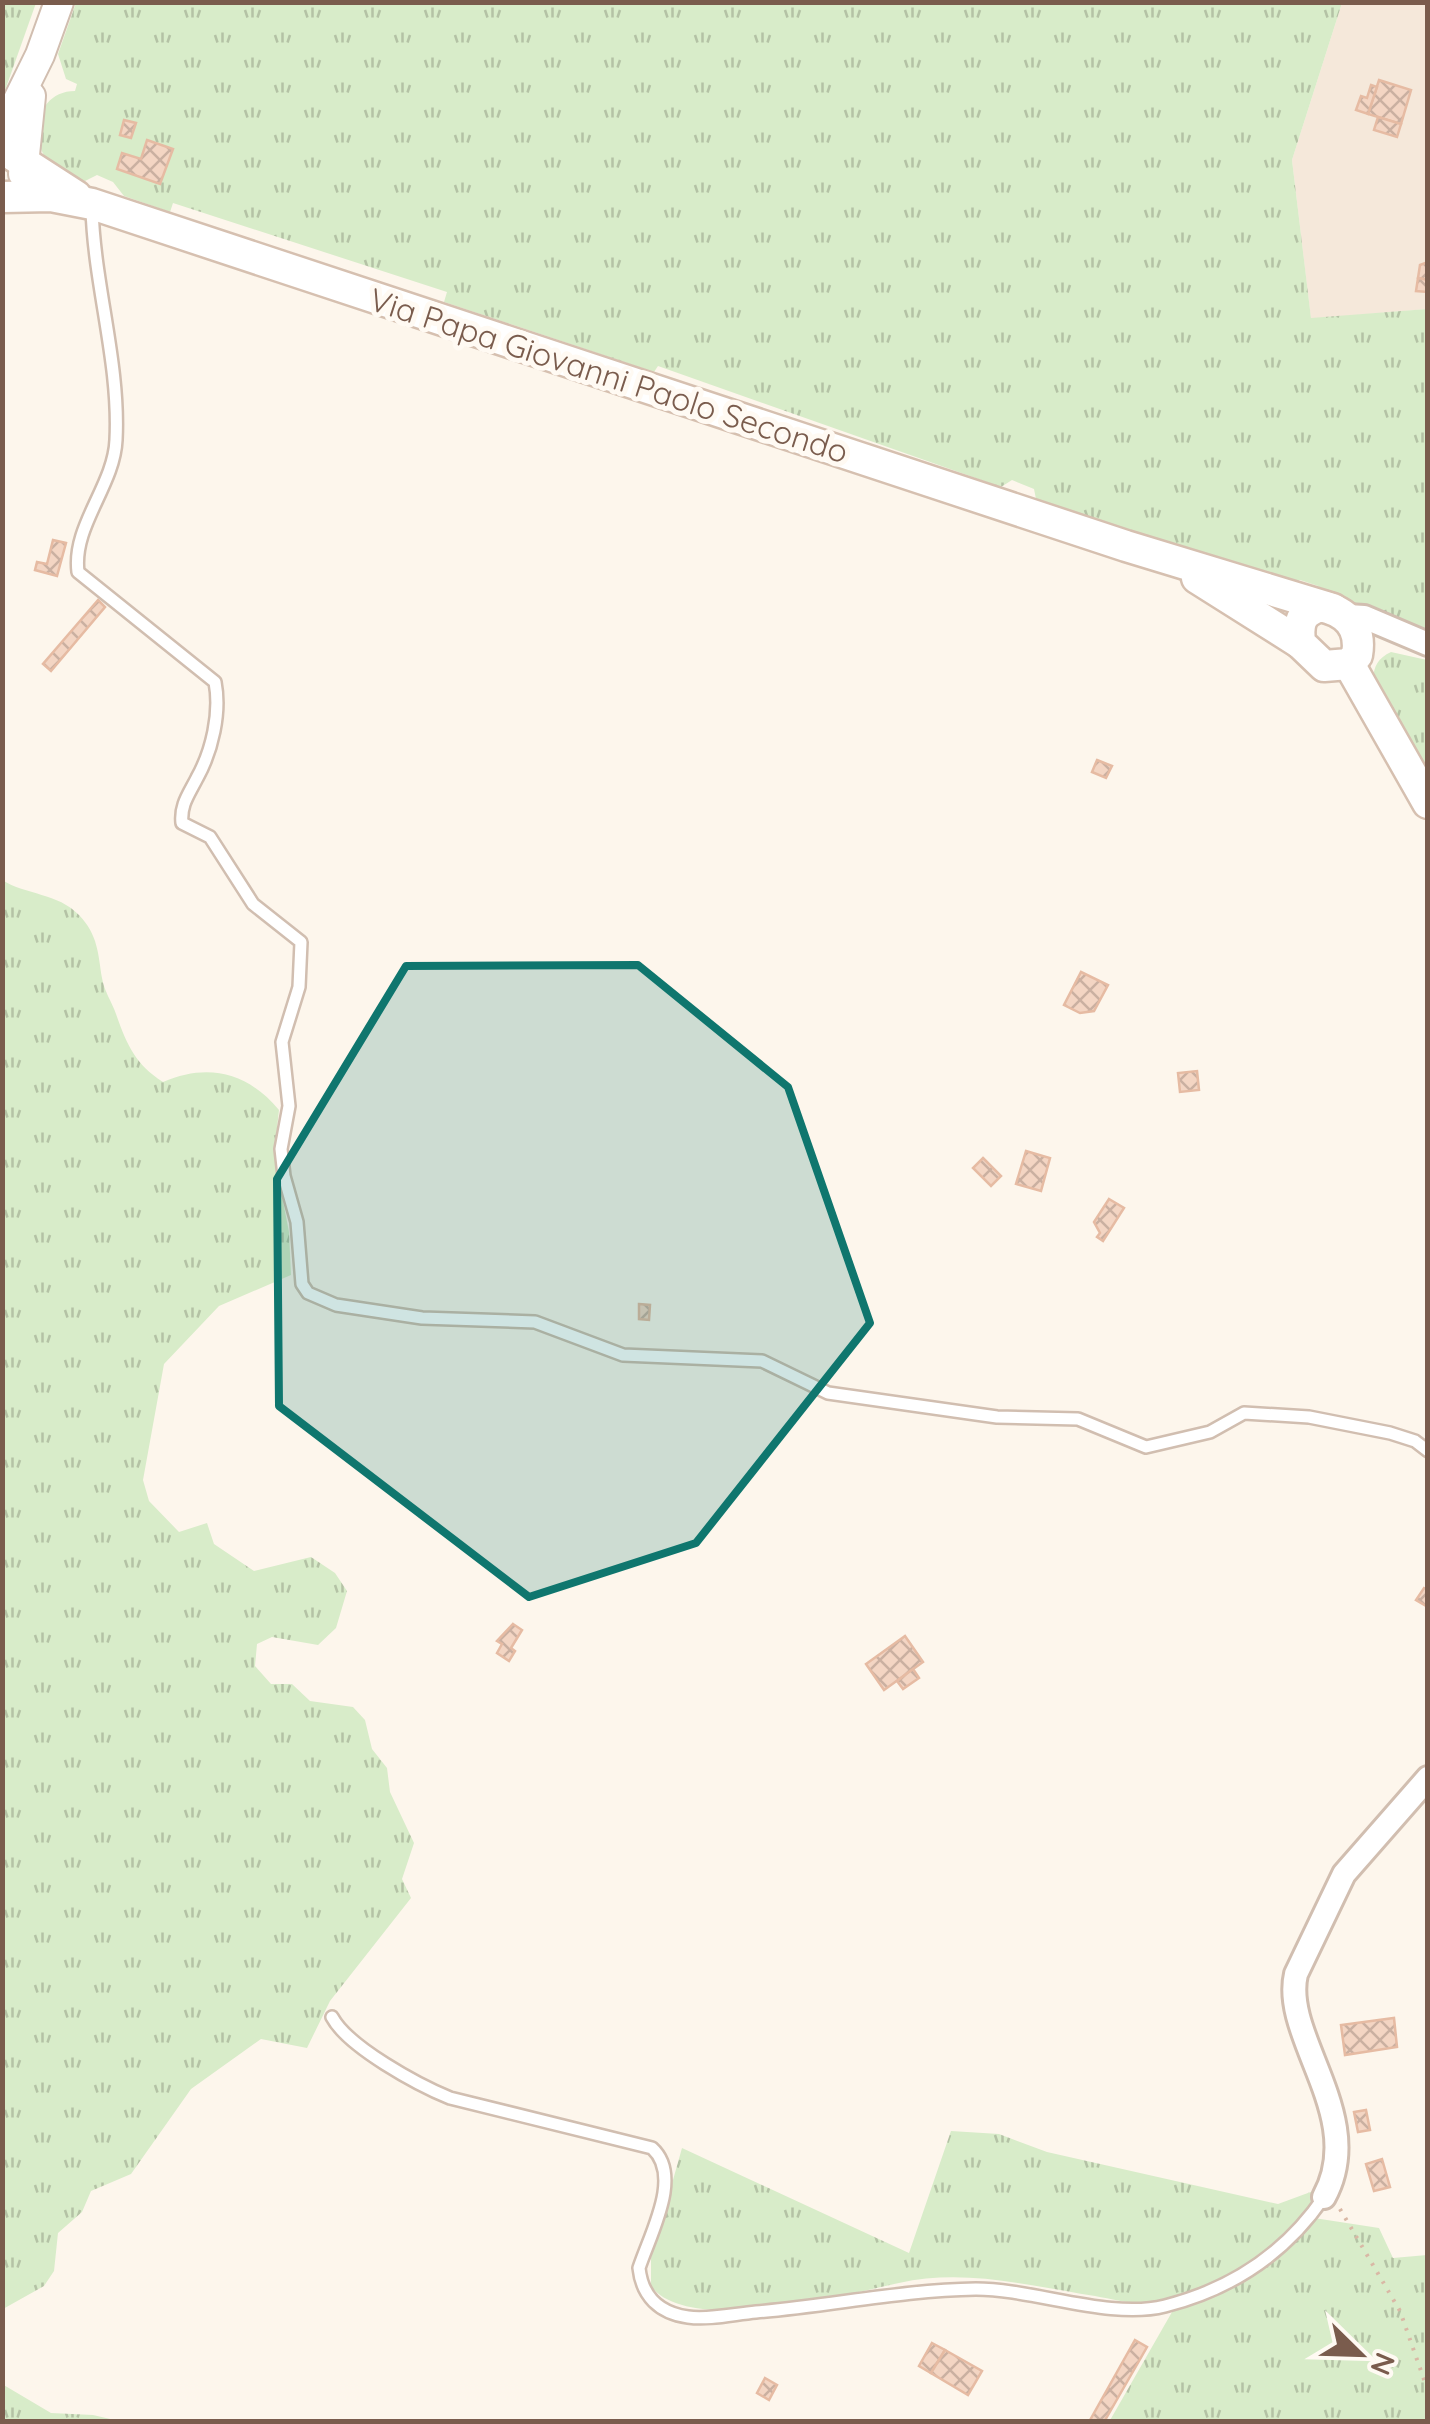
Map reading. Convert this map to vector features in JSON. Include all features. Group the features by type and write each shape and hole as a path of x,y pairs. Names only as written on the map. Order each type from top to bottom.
{"main road":[{"name":"Via Papa Giovanni Paolo Secondo","path":"10,177 1126,546"},
{"path":"1126,546 1340,612 1357,631 1343,661"},
{"path":"1126,546 1201,579 1300,643 1343,661 1428,803"},
{"path":"1300,643 1300,619 1307,610 1340,612"}],"street":[{"path":"10,177 40,55 59,2"},
{"path":"10,177 40,55"},
{"path":"1340,612 1364,617 1428,644"},
{"path":"1343,661 1396,641 1428,644"},
{"path":"1324,2197 1332,2177 1333,2114 1323,2077 1298,2018 1292,1991 1296,1974 1344,1874 1428,1778"}],"lane":[{"path":"92,204 94,262 116,438 110,475 81,540 78,572 215,682 216,716 206,759 181,810 182,823 210,837 253,904 301,942 299,986 282,1042 289,1106 281,1149 297,1222 302,1284 308,1293 336,1305 422,1318 535,1322 623,1355 762,1361 828,1393 967,1414 1078,1419 1146,1446 1210,1432 1244,1412 1309,1417 1390,1433 1416,1441 1428,1451"},
{"path":"332,2017 353,2040 425,2088 450,2098 652,2148 662,2157 667,2179 639,2268 640,2282 648,2299 691,2318 820,2307 918,2291 981,2289 1144,2310 1245,2275 1287,2244 1324,2197"}],"path":[{"path":"1324,2197 1350,2221 1373,2258 1400,2311 1428,2391"}],"highlighted area":[{"path":"638,965 788,1087 870,1323 696,1543 529,1597 279,1406 277,1179 406,966"}],"shaded area":[{"path":"1342,3 1427,3 1427,309 1311,319 1292,160"}],"green space":[{"path":"2,3 36,3 3,96"},
{"path":"76,3 1342,3 1292,160 1311,318 1427,309 1427,631 1324,597 1318,586 1300,580 1288,586 1036,499 1034,489 1012,480 1001,487 658,366 654,372 444,302 447,292 173,203 170,212 124,196 113,182 97,175 85,181 66,174 49,163 42,152 38,128 52,98 75,91 77,84 66,79 58,54"},
{"path":"1391,652 1427,660 1427,781 1395,733 1376,695 1373,677 1378,663"},
{"path":"2,880 61,902 85,922 94,937 103,983 124,1035 133,1053 153,1075 163,1082 196,1073 226,1075 254,1087 279,1110 274,1155 289,1232 291,1275 219,1306 164,1364 143,1480 149,1501 179,1532 207,1523 214,1544 254,1571 311,1557 335,1573 347,1591 336,1628 318,1645 272,1637 257,1644 255,1666 271,1684 292,1684 310,1701 353,1707 365,1720 372,1749 387,1768 390,1792 414,1843 402,1879 411,1898 330,2001 307,2048 261,2039 191,2089 131,2174 91,2191 82,2212 58,2233 54,2271 44,2286 3,2309"},
{"path":"951,2131 999,2134 1047,2152 1278,2204 1316,2190 1292,2232 1254,2263 1208,2286 1154,2303 997,2280 948,2277 769,2308 731,2310 670,2301 651,2286 651,2258 682,2148 909,2253"},
{"path":"1314,2218 1379,2228 1393,2258 1427,2255 1427,2421 1109,2422 1172,2312 1269,2266"},
{"path":"2,2384 51,2413 119,2421 3,2421"}],"building":[{"path":"1379,80 1411,90 1401,124 1368,114"},
{"path":"1371,85 1377,87 1368,114 1356,110 1361,96 1367,98"},
{"path":"1378,117 1401,124 1397,137 1374,130"},
{"path":"124,120 136,123 131,138 120,135"},
{"path":"147,140 173,149 160,184 117,169 122,153 141,159"},
{"path":"1428,262 1428,280 1418,278 1420,265"},
{"path":"1418,278 1428,280 1428,292 1416,291"},
{"path":"53,540 66,543 57,576 35,570 37,562 47,564"},
{"path":"98,600 105,607 51,671 43,664"},
{"path":"1097,760 1112,766 1106,778 1092,772"},
{"path":"1081,972 1108,985 1094,1011 1080,1013 1064,1005"},
{"path":"1197,1071 1199,1090 1180,1092 1178,1073"},
{"path":"1026,1151 1050,1158 1041,1191 1016,1184"},
{"path":"983,1158 1001,1176 991,1186 973,1168"},
{"path":"1109,1199 1124,1208 1103,1241 1097,1237 1100,1233 1094,1222"},
{"path":"639,1304 650,1305 649,1320 639,1319"},
{"path":"1424,1588 1428,1590 1428,1607 1416,1600"},
{"path":"513,1624 522,1630 511,1648 515,1651 509,1661 497,1653 502,1644 497,1641"},
{"path":"905,1636 923,1662 884,1690 866,1664"},
{"path":"913,1669 919,1678 903,1689 897,1681"},
{"path":"1394,2018 1397,2047 1345,2055 1341,2025"},
{"path":"1366,2110 1370,2130 1358,2132 1354,2112"},
{"path":"1382,2159 1390,2187 1374,2191 1366,2164"},
{"path":"1135,2340 1147,2347 1104,2422 1089,2422"},
{"path":"932,2343 945,2350 931,2373 919,2366"},
{"path":"945,2350 982,2371 968,2395 931,2373"},
{"path":"765,2378 777,2385 769,2400 757,2393"}]}
